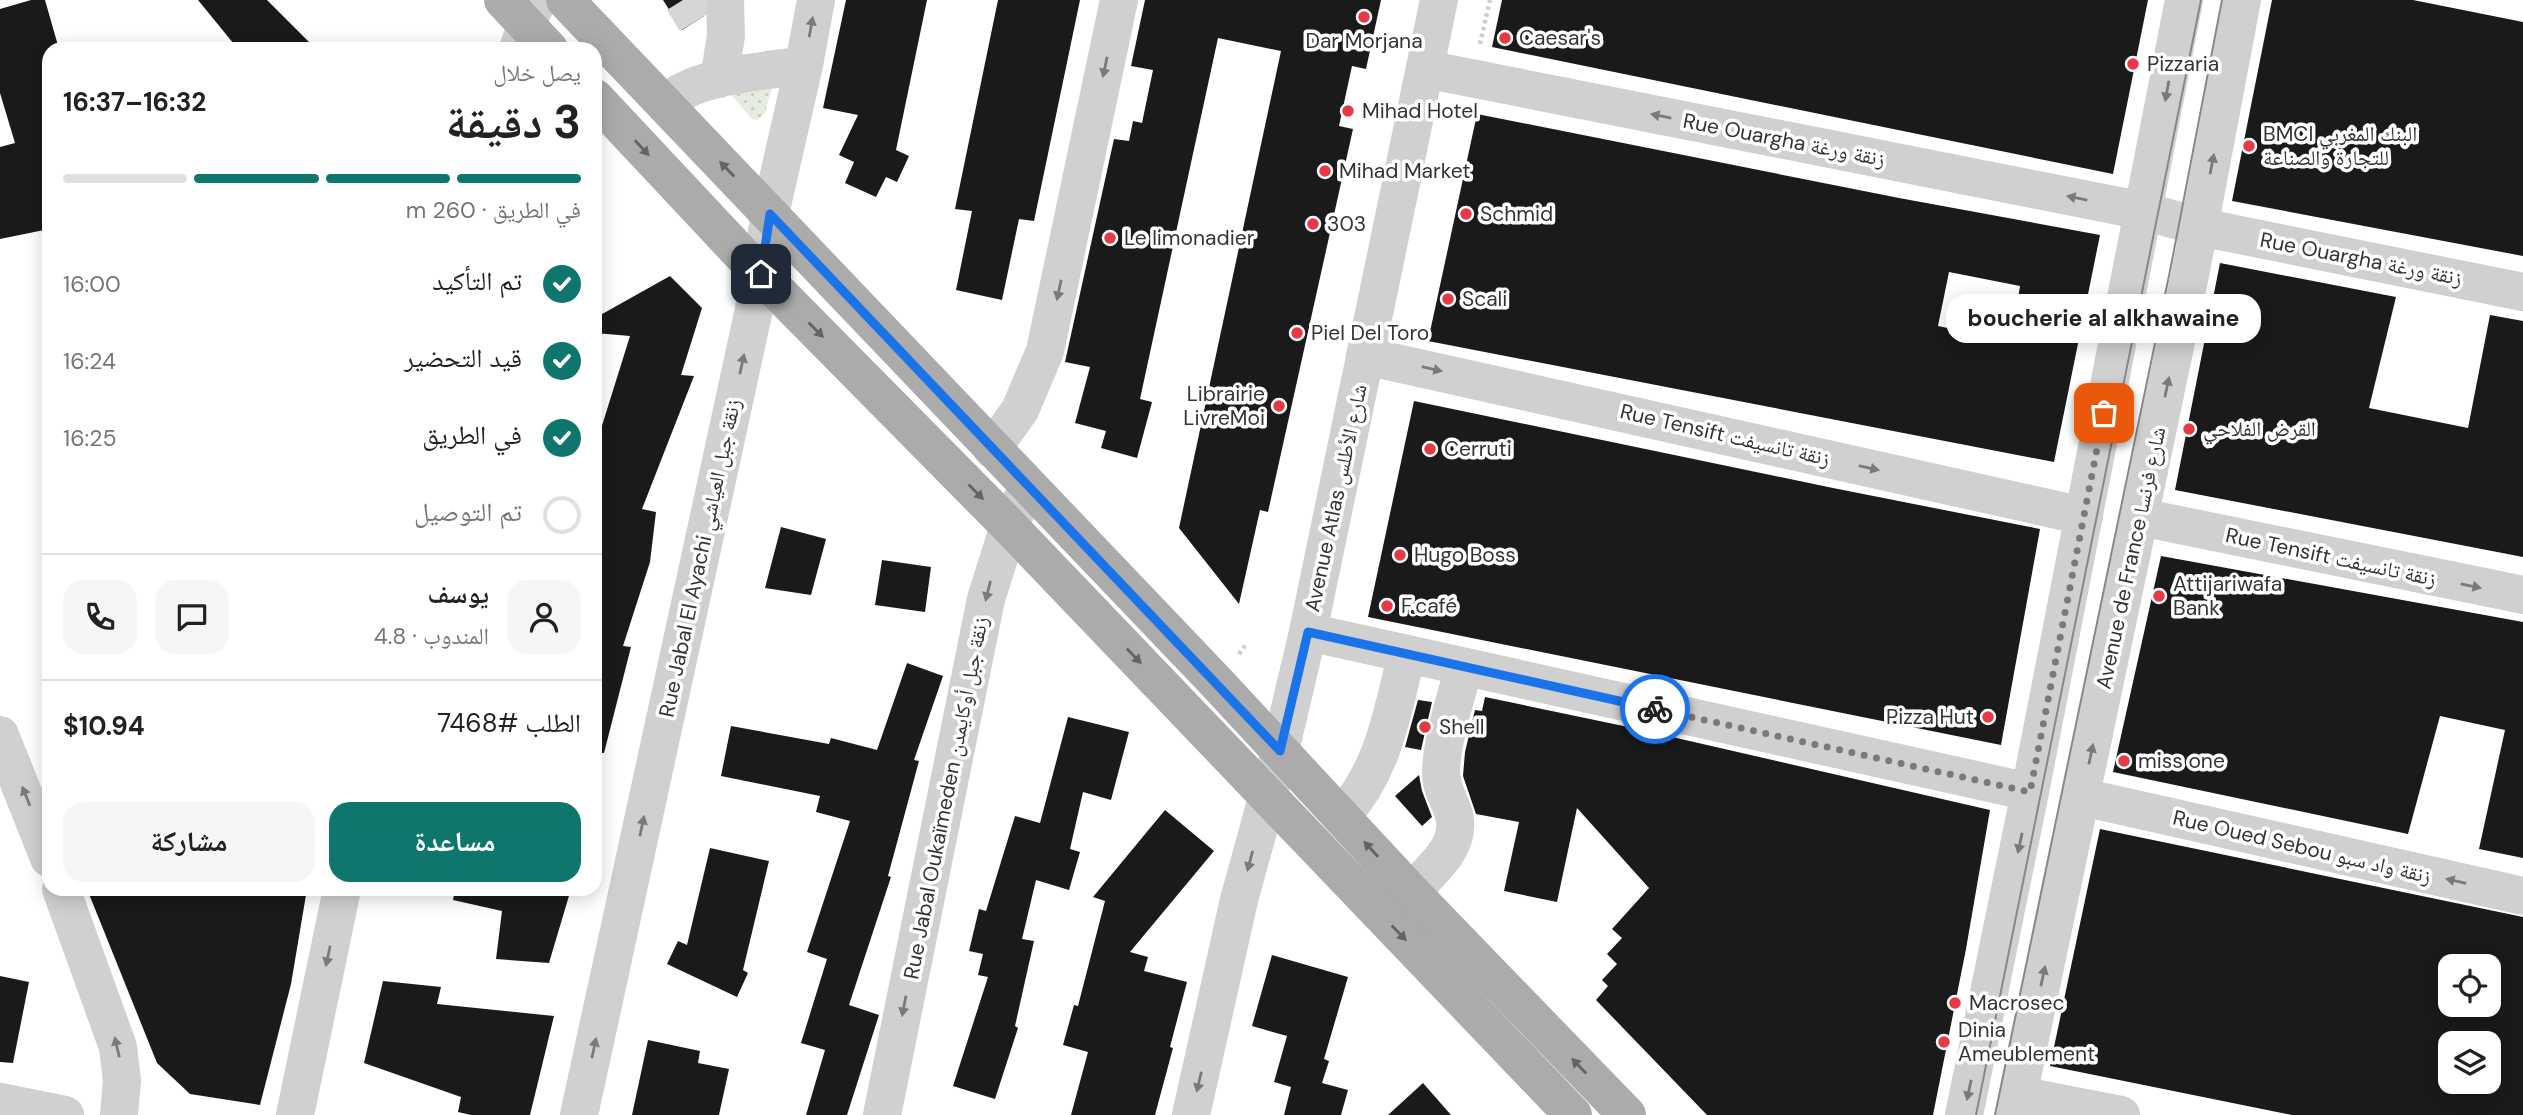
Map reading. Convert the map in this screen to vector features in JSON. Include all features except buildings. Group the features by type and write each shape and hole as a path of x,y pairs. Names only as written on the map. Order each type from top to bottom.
{"main road":[{"path":"543,16 579,42"},
{"path":"602,59 665,104 1411,892 1627,1115"},
{"path":"602,105 761,274 1009,526 1573,1115"}],"street":[{"name":"Rue Jabal El Ayachi زنقة جبل العياشي","path":"579,1115 761,274 770,214 816,0"},
{"path":"992,449 1020,410 1045,351 1119,0"},
{"name":"Avenue Atlas شارع الأطلس","path":"1191,1115 1239,900 1280,751 1308,632 1439,0"},
{"path":"1964,1115 2030,792 2184,0"},
{"name":"Avenue de France شارع فرنسا","path":"2016,1105 2200,227 2242,0"},
{"path":"710,10 726,36 721,70"},
{"path":"665,104 721,70 804,65"},
{"name":"Rue Ouargha زنقة ورغة","path":"1425,69 2144,211 2200,227 2523,292"},
{"name":"Rue Tensift زنقة تانسيفت","path":"1365,356 2084,516"},
{"name":"Rue Jabal Oukaïmeden زنقة جبل أوكايمدن","path":"882,1115 986,599 1009,526 1028,487"},
{"name":"Rue Tensift زنقة تانسيفت","path":"2140,517 2523,595"},
{"path":"1308,632 2030,792"},
{"path":"1342,817 1372,776 1382,752 1406,654"},
{"path":"1411,892 1447,852 1454,834 1453,814 1443,785 1442,764 1464,667"},
{"path":"0,735 42,840"},
{"path":"1382,752 1442,764"},
{"name":"Rue Oued Sebou زنقة واد سبو","path":"2082,797 2523,896"},
{"path":"64,896 118,1047 122,1081 119,1115"},
{"path":"295,1115 341,896"},
{"path":"0,1102 65,1115"},
{"path":"2016,1105 2121,1115"}],"path":[{"path":"1473,79 1490,0"}],"shaded area":[{"path":"772,87 765,113 757,120 752,119 732,96 732,93"}],"tunnel":[{"path":"683,0 696,21"}],"tram line":[{"path":"1976,1115 2201,0"},
{"path":"1995,1115 2171,266 2222,0"}],"way so far":[{"path":"1655,709 2030,792 2104,413"}],"place":[{"name":"Dar Morjana","path":"1364,17"},
{"name":"Caesar's","path":"1505,38"},
{"name":"Pizzaria","path":"2133,64"},
{"name":"Mihad Hotel","path":"1348,111"},
{"name":"BMCI البنك المغربي للتجارة والصناعة","path":"2249,146"},
{"name":"Mihad Market","path":"1325,171"},
{"name":"Schmid","path":"1466,214"},
{"name":"303","path":"1313,224"},
{"name":"Le limonadier","path":"1110,238"},
{"name":"Scali","path":"1448,299"},
{"name":"Piel Del Toro","path":"1297,333"},
{"name":"Librairie LivreMoi","path":"1279,406"},
{"name":"boucherie al alkhawaine","path":"2104,413"},
{"name":"القرض الفلاحي","path":"2189,429"},
{"name":"Cerruti","path":"1430,449"},
{"name":"Hugo Boss","path":"1400,555"},
{"name":"Attijariwafa Bank","path":"2159,596"},
{"name":"F.café","path":"1387,606"},
{"name":"Pizza Hut","path":"1988,717"},
{"name":"Shell","path":"1425,727"},
{"name":"miss one","path":"2124,761"},
{"name":"Macrosec","path":"1955,1003"},
{"name":"Dinia Ameublement","path":"1944,1042"}],"route":[{"path":"761,274 770,214 1280,751 1308,632 1655,709"}]}
